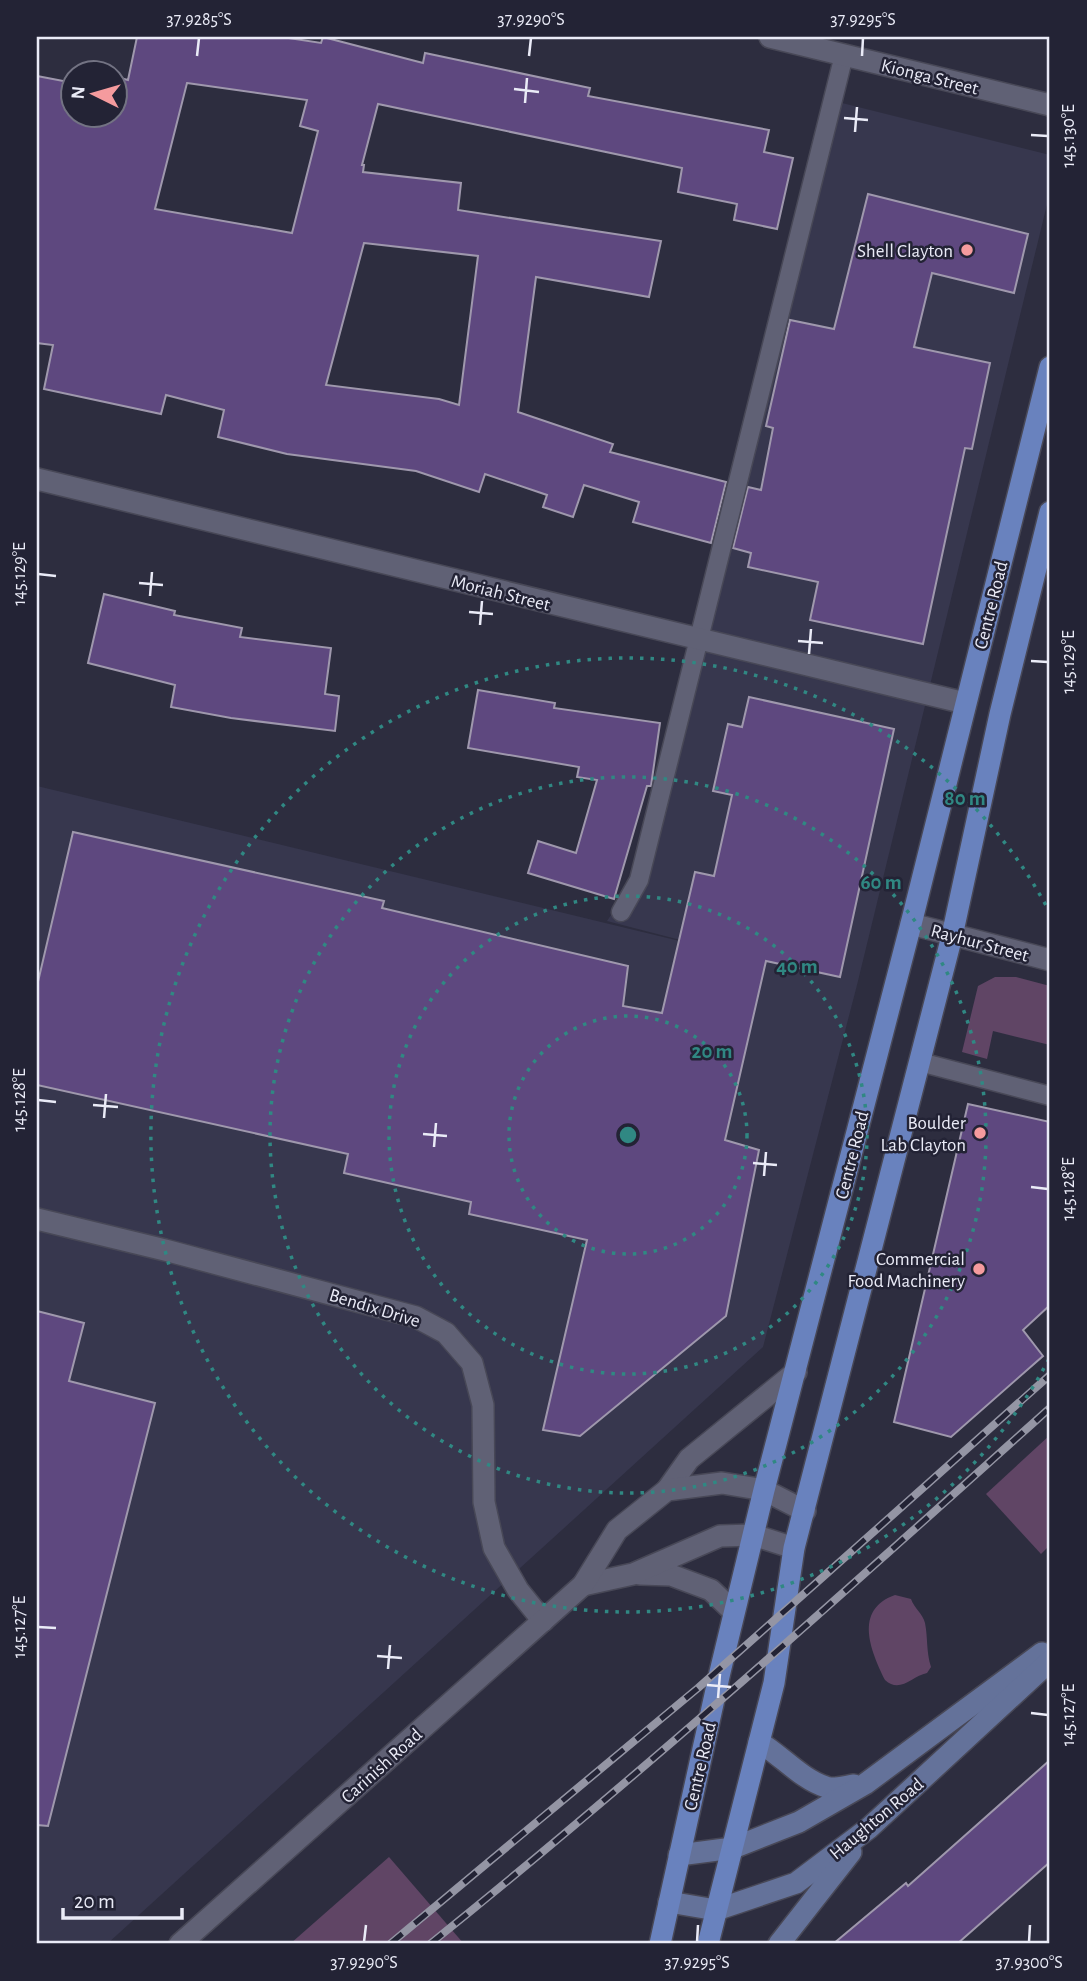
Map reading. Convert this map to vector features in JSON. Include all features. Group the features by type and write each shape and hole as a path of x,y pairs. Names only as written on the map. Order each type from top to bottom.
{"main road":[{"name":"Centre Road","path":"660,1944 764,1489 911,924 1050,367"},
{"name":"Centre Road","path":"708,1944 774,1684 794,1548 952,936 1000,714 1050,512"},
{"name":"Haughton Road","path":"679,1855 733,1848 799,1822 865,1784 1050,1647"},
{"name":"Haughton Road","path":"669,1902 716,1910 796,1883 869,1828 1050,1661"},
{"path":"759,1742 776,1752 802,1774 828,1788 865,1784"},
{"path":"779,1944 869,1828"}],"street":[{"name":"Kionga Street","path":"770,37 1050,105"},
{"name":"Moriah Street","path":"37,479 965,703"},
{"name":"Rayhur Street","path":"911,924 1050,960"},
{"name":"Bendix Drive","path":"37,1219 416,1317 446,1333 471,1363 483,1405 484,1502 494,1548 518,1590 543,1621"},
{"name":"Carinish Road","path":"180,1944 583,1585 617,1530 667,1490 689,1459 796,1372"},
{"path":"667,1490 722,1483 764,1489 805,1511"},
{"name":"Carinish Road","path":"583,1585 633,1574 720,1536 753,1535 794,1548"},
{"path":"633,1574 671,1574 711,1590 734,1612"}],"lane":[{"path":"621,912 639,880 844,55"},
{"path":"920,1062 1050,1096"}],"shaded area":[{"path":"826,99 1050,155 1050,192 857,985 763,1347 107,1944 37,1944 37,786 750,958 607,921 643,867"},
{"path":"995,977 1016,977 1050,986 1050,1045 993,1031 987,1059 962,1052 978,986"},
{"path":"1050,1435 1050,1545 1041,1554 986,1494"},
{"path":"895,1595 911,1599 924,1620 931,1667 927,1673 901,1685 890,1684 885,1680 875,1657 869,1632 874,1611 882,1602"},
{"path":"389,1857 464,1944 290,1944"}],"building":[{"path":"137,37 282,37 321,43 323,37 423,63 425,53 590,88 588,96 769,130 764,152 793,158 777,229 734,220 737,204 678,192 682,168 378,104 362,165 363,172 461,183 458,210 661,241 649,297 536,277 518,412 613,444 610,452 726,482 711,543 633,522 639,502 584,485 573,517 543,507 547,495 485,474 479,492 416,471 287,454 218,437 224,410 166,395 161,414 44,389 53,345 37,343 37,76 60,80 60,130 130,130 130,70","holes":["187,83 307,100 300,126 318,131 292,233 155,209","364,243 478,256 459,405 439,399 326,385"]},
{"path":"868,194 1028,234 1014,293 932,273 914,347 990,363 972,449 965,448 923,644 810,620 818,582 748,567 751,553 733,548 748,487 761,490 773,428 766,426 790,320 834,329"},
{"path":"104,594 175,611 174,615 242,628 240,637 331,648 325,694 339,696 335,731 231,718 171,707 175,685 88,663"},
{"path":"478,690 555,703 554,708 660,723 651,786 647,786 614,899 528,873 538,841 576,853 597,780 577,777 579,767 468,748"},
{"path":"749,697 894,729 840,977 766,961 725,1140 759,1150 726,1316 580,1436 543,1430 587,1240 469,1214 471,1202 344,1173 348,1154 37,1085 37,986 73,832 384,901 382,908 628,966 623,1006 662,1013 695,872 714,876 732,795 713,791 728,724 742,727"},
{"path":"968,1104 1050,1122 1050,1305 1023,1330 1043,1356 951,1437 894,1422"},
{"path":"37,1311 84,1323 69,1381 155,1403 48,1826 37,1825"},
{"path":"1050,1760 1050,1862 957,1944 833,1944 906,1883 908,1886"}],"railway":[{"path":"390,1944 698,1688 1050,1375"},
{"path":"430,1944 666,1747 1050,1408"}],"place":[{"name":"Shell Clayton","path":"967,250"},
{"name":"Boulder Lab Clayton","path":"980,1133"},
{"name":"Commercial Food Machinery","path":"979,1269"}]}
